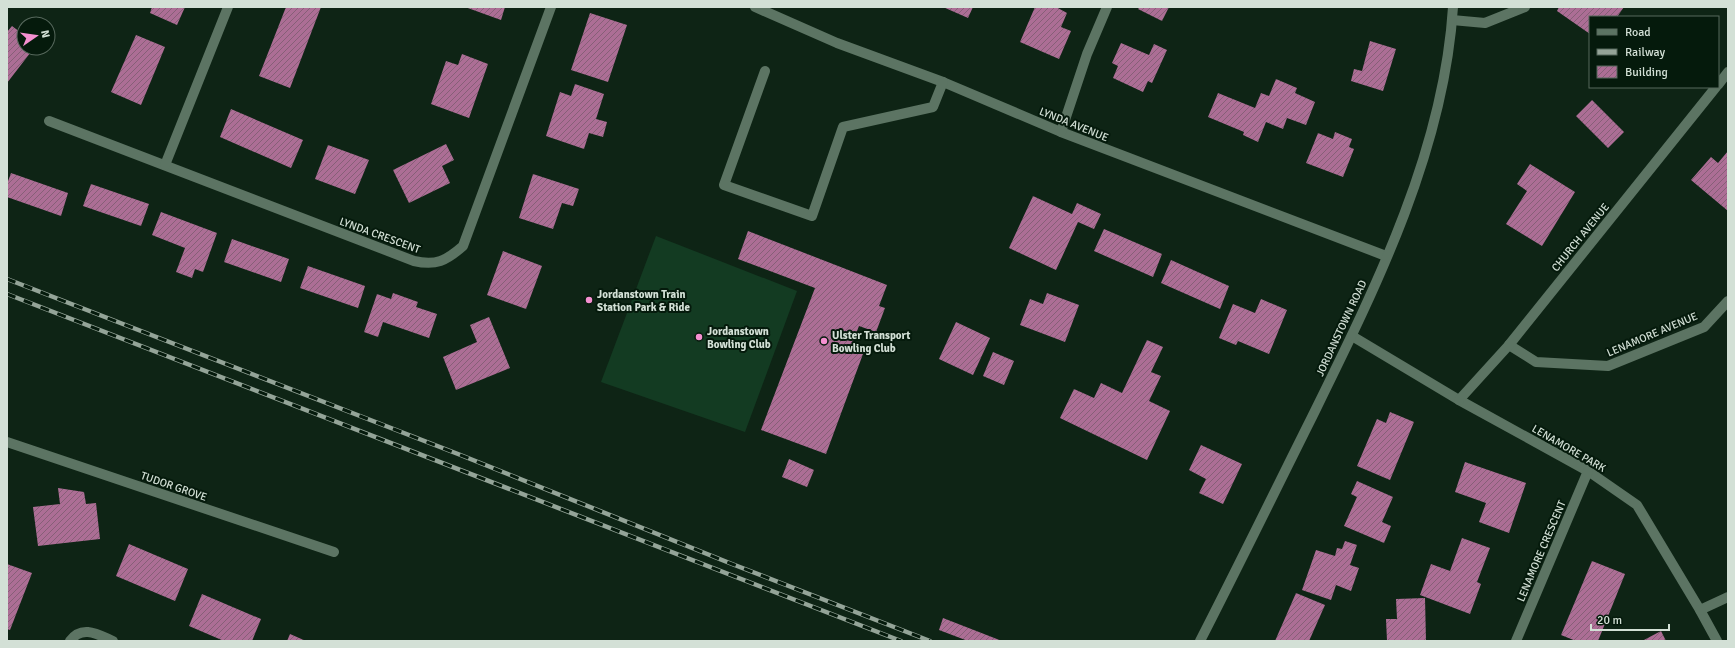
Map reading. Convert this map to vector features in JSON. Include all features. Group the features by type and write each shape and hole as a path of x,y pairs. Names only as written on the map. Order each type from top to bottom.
{"street":[{"path":"165,165 228,7"},
{"name":"LYNDA CRESCENT","path":"49,121 414,261 436,263 452,257 463,246 551,7"},
{"name":"LYNDA AVENUE","path":"755,7 837,43 943,82 1061,132 1386,256"},
{"path":"1061,132 1087,54 1107,7"},
{"name":"JORDANSTOWN ROAD","path":"1200,641 1352,336 1408,202 1433,128 1449,54 1453,7"},
{"path":"1452,20 1485,23 1525,7"},
{"path":"765,71 724,185 812,216 844,127 933,107 943,82"},
{"path":"1719,84 1728,72"},
{"name":"CHURCH AVENUE","path":"1459,400 1509,345 1715,88"},
{"name":"LENAMORE AVENUE","path":"1509,345 1536,362 1608,366 1704,327 1728,301"},
{"name":"LENAMORE PARK","path":"1352,336 1459,400 1588,470 1637,505 1717,641"},
{"name":"TUDOR GROVE","path":"7,442 334,552"},
{"name":"LENAMORE CRESCENT","path":"1516,641 1588,470"},
{"path":"1700,610 1728,597"},
{"path":"70,641 78,634 92,632 113,641"}],"green space":[{"name":"Jordanstown Bowling Club","path":"656,236 797,291 745,432 601,382"}],"building":[{"path":"152,7 185,7 177,25 150,13"},
{"path":"286,7 321,7 290,88 259,76"},
{"path":"465,7 505,7 501,20"},
{"path":"943,7 973,7 968,18"},
{"path":"1035,7 1056,7 1067,13 1061,27 1071,31 1059,59 1020,42"},
{"path":"1140,7 1169,7 1162,21 1138,9"},
{"path":"1559,7 1624,7 1618,16 1589,16 1589,33 1557,11"},
{"path":"590,13 627,25 608,82 571,70"},
{"path":"12,26 16,29 16,56 28,56 7,83 7,32"},
{"path":"136,35 165,47 141,105 111,92"},
{"path":"1370,41 1396,49 1383,91 1351,81 1354,69 1362,71"},
{"path":"1121,43 1149,55 1154,44 1167,50 1152,83 1148,81 1143,92 1113,78 1118,66 1112,63"},
{"path":"462,54 488,64 469,118 431,104 446,61 458,65"},
{"path":"1276,79 1297,88 1295,93 1315,102 1306,125 1287,118 1283,129 1266,122 1258,142 1243,135 1244,132 1208,117 1218,93 1255,108 1261,93 1269,96"},
{"path":"575,84 604,94 596,119 607,122 603,137 589,133 584,149 546,136 560,92 571,96"},
{"path":"1592,100 1624,132 1608,148 1576,116"},
{"path":"231,109 303,140 291,168 220,137"},
{"path":"1335,132 1352,139 1349,147 1354,149 1343,177 1306,163 1318,133 1333,139"},
{"path":"446,144 454,160 442,166 450,183 409,203 393,170"},
{"path":"328,145 369,160 355,194 315,179"},
{"path":"1728,151 1728,211 1691,180 1711,157 1718,163"},
{"path":"1530,164 1575,192 1542,246 1506,224 1527,191 1517,184"},
{"path":"11,173 68,193 61,216 7,197 7,184"},
{"path":"533,174 579,189 573,206 562,203 553,229 519,218"},
{"path":"91,184 149,204 141,226 83,206"},
{"path":"1033,196 1072,214 1077,203 1101,214 1094,229 1078,222 1056,270 1009,248"},
{"path":"161,212 217,233 203,272 195,269 192,278 176,272 185,248 152,235"},
{"path":"1104,229 1162,254 1153,277 1094,251"},
{"name":"Ulster Transport Bowling Club","path":"748,231 887,285 879,306 885,308 876,332 859,326 850,349 863,354 826,454 761,430 815,288 738,259"},
{"path":"232,239 289,259 281,282 224,262"},
{"path":"503,251 542,266 526,309 487,295"},
{"path":"1171,260 1229,286 1220,309 1161,283"},
{"path":"308,266 365,286 358,308 300,288"},
{"path":"393,293 418,302 416,307 437,314 429,338 383,322 378,337 364,332 377,294 391,299"},
{"path":"1047,293 1079,305 1065,342 1020,325 1030,299 1043,304"},
{"path":"1261,299 1287,310 1269,354 1238,341 1236,345 1219,338 1233,304 1255,313"},
{"path":"489,317 510,368 456,390 443,357 477,342 470,325"},
{"path":"956,322 990,338 973,375 939,359"},
{"path":"1147,340 1163,347 1151,372 1161,376 1149,401 1170,411 1147,460 1060,418 1074,389 1094,398 1101,383 1122,393"},
{"path":"993,352 1014,361 1004,385 983,376"},
{"path":"1390,412 1414,422 1390,480 1357,466 1377,419 1386,423"},
{"path":"1201,445 1242,464 1223,504 1199,493 1206,479 1189,470"},
{"path":"789,459 814,470 807,487 782,477"},
{"path":"1465,462 1526,483 1509,533 1479,522 1486,503 1455,492"},
{"path":"1357,481 1393,497 1382,522 1391,526 1384,543 1344,526 1357,497 1351,494"},
{"path":"58,488 84,492 86,504 96,503 100,539 38,546 33,507 60,504"},
{"path":"1462,538 1490,548 1477,582 1481,584 1470,614 1420,595 1431,564 1450,571"},
{"path":"1345,541 1357,545 1350,565 1359,568 1351,591 1336,585 1331,600 1302,590 1316,550 1335,556 1337,548 1342,549"},
{"path":"129,544 188,569 175,601 116,576"},
{"path":"1592,561 1625,574 1598,641 1576,641 1561,635"},
{"path":"7,564 32,573 10,630 7,629"},
{"path":"1296,593 1325,605 1309,641 1275,641"},
{"path":"202,594 261,619 252,641 224,641 189,626"},
{"path":"1425,598 1426,641 1387,641 1386,619 1397,619 1396,599"},
{"path":"943,618 1002,641 968,641 939,630"},
{"path":"1661,631 1666,641 1642,641"},
{"path":"290,634 306,641 287,641"}],"railway":[{"path":"7,279 458,454 732,564 930,641"},
{"path":"7,294 901,641"}],"place":[{"name":"Jordanstown Train Station Park & Ride","path":"589,300"},
{"name":"Jordanstown Bowling Club","path":"699,337"},
{"name":"Ulster Transport Bowling Club","path":"824,341"}]}
